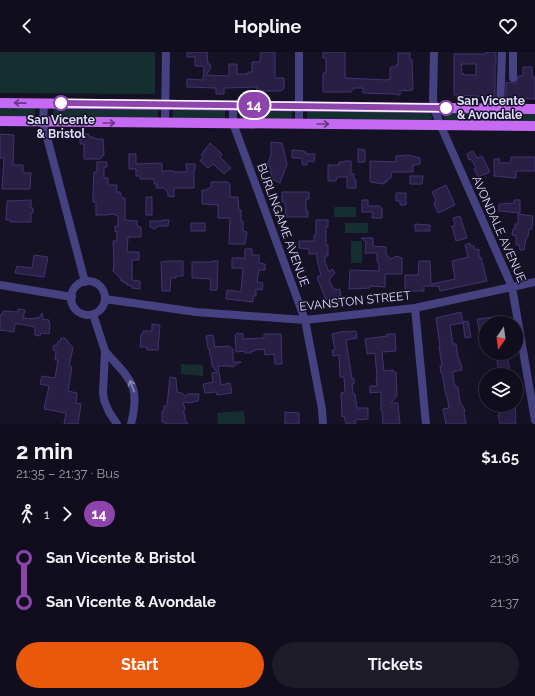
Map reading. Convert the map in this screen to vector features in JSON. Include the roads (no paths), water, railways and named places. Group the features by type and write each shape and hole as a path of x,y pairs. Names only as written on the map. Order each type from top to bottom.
{"main road":[{"path":"0,103 535,109"},
{"path":"0,121 535,126"}],"street":[{"path":"165,123 166,52"},
{"path":"298,124 299,52"},
{"name":"AVONDALE AVENUE","path":"434,52 434,108 512,287 535,420"},
{"path":"500,108 502,52"},
{"path":"513,52 513,78"},
{"path":"44,103 43,122 85,282"},
{"name":"BURLINGAME AVENUE","path":"233,105 233,123 305,320 322,409 322,424"},
{"path":"90,281 99,285 103,289 105,299 101,308 93,314 82,313 74,307 72,297 76,287 85,282 90,281"},
{"name":"EVANSTON STREET","path":"105,299 196,312 305,320 415,308 535,282"},
{"path":"0,285 72,297"},
{"path":"415,308 426,424"},
{"path":"93,314 105,351 104,400 109,412 117,424"},
{"path":"105,351 129,379 134,388 135,407 131,424"}],"place":[{"name":"San Vicente & Bristol","path":"61,103"},
{"name":"San Vicente & Avondale","path":"446,108"}]}
